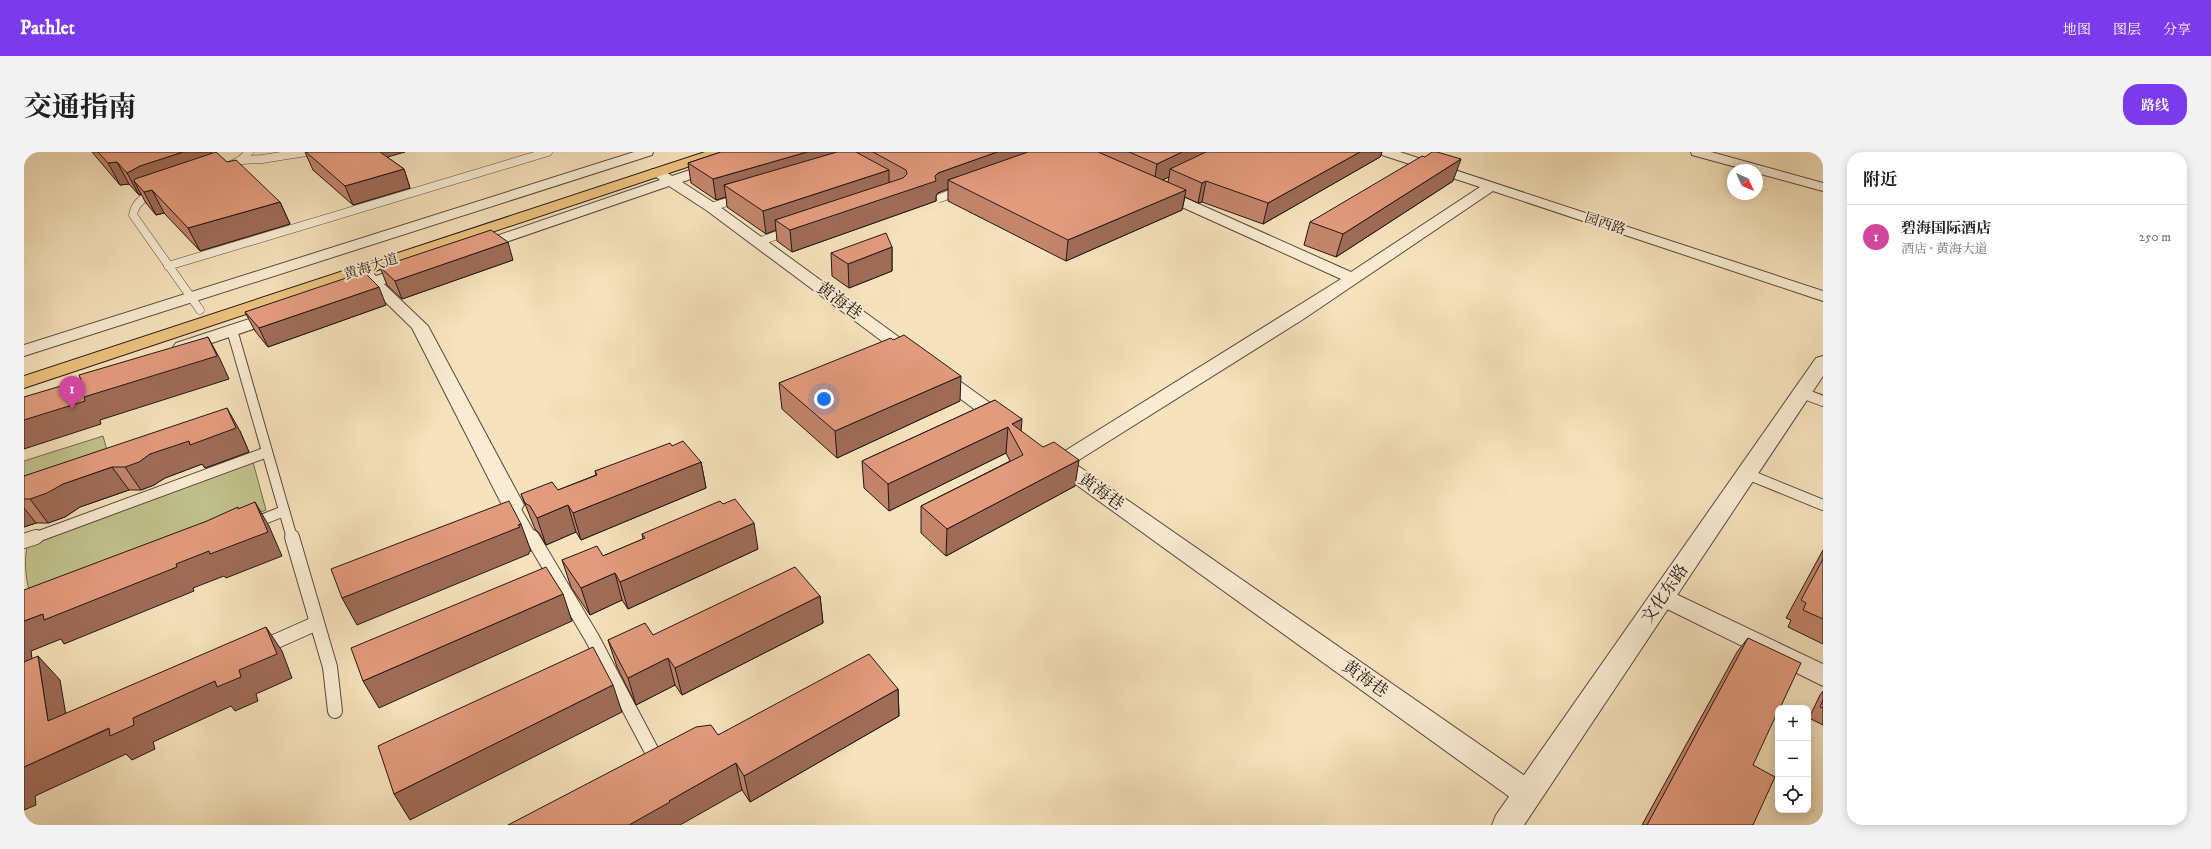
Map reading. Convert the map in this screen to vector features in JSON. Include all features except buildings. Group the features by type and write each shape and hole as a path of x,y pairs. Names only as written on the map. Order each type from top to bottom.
{"main road":[{"name":"黄海大道","path":"24,367 195,304 685,152"},
{"name":"黄海大道","path":"24,382 368,276 664,177 718,152"}],"street":[{"path":"24,351 195,304 647,152"},
{"path":"664,177 756,152"},
{"name":"园西路","path":"1387,152 1823,296"},
{"path":"1697,152 1823,186"},
{"name":"黄海巷","path":"664,177 711,207 1021,435"},
{"path":"1153,187 1353,279"},
{"path":"1060,463 1296,316 1490,187"},
{"path":"329,297 368,276 419,326 512,506"},
{"path":"165,353 292,310"},
{"name":"文化东路","path":"1507,825 1747,474 1812,397 1823,362"},
{"name":"黄海巷","path":"1040,449 1528,794"},
{"path":"1663,596 1823,676"}],"lane":[{"path":"214,172 241,160 249,152"},
{"path":"241,160 268,159 306,152"},
{"path":"168,266 548,152"},
{"path":"940,198 969,187"},
{"path":"166,188 144,197 133,209 132,215 195,304"},
{"path":"711,207 748,196"},
{"path":"758,242 794,230"},
{"path":"232,330 330,667 335,711"},
{"path":"24,541 267,452"},
{"path":"1747,474 1823,505"},
{"path":"512,506 592,638 659,766"},
{"path":"241,528 284,511"},
{"path":"252,652 317,623"},
{"path":"646,773 672,759"}],"green space":[{"path":"103,436 111,465 24,494 24,461"},
{"path":"253,462 266,510 48,593 30,592 27,581 26,567 28,544"}],"place":[{"name":"碧海国际酒店","path":"72,409"}]}
